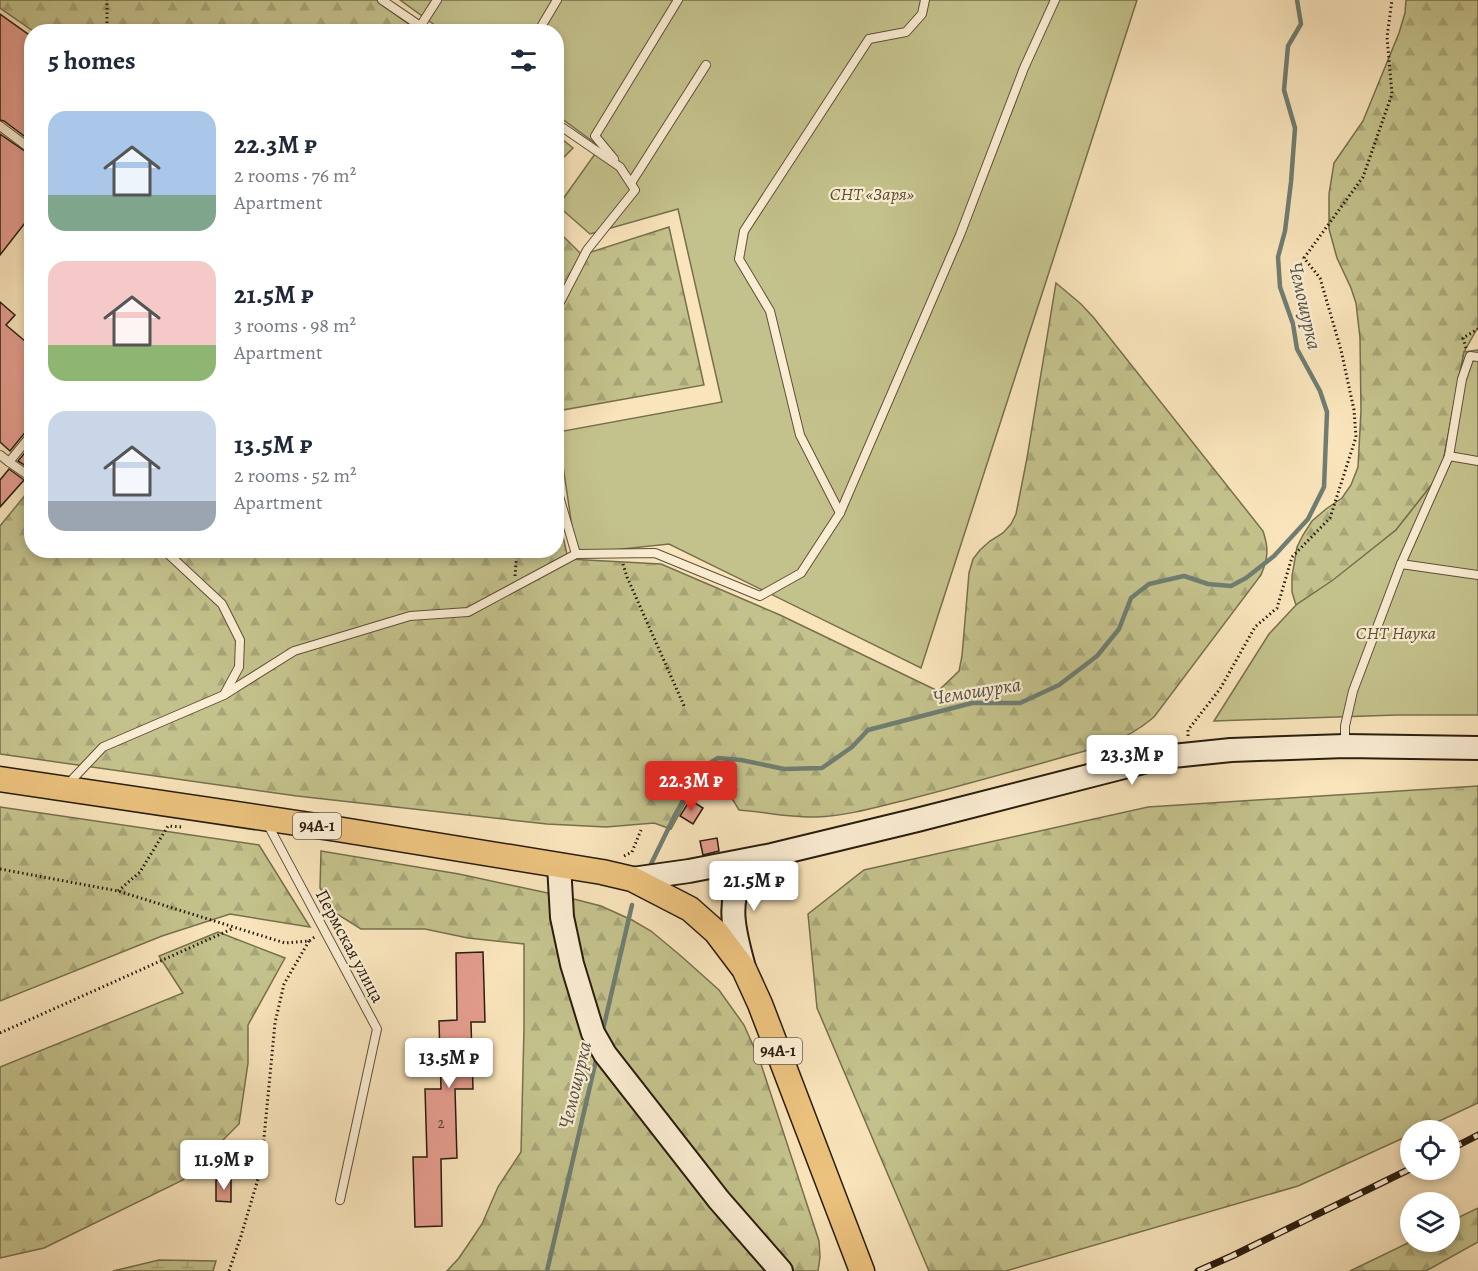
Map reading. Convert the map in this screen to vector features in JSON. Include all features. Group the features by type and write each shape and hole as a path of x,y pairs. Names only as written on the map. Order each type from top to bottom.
{"main road":[{"name":"94А-1","path":"0,779 602,872 633,879 690,909 716,932 744,969 760,1004 862,1271"}],"street":[{"path":"633,879 772,855 1163,757 1231,750 1345,746 1478,748"},
{"path":"744,969 735,934 733,913 735,895 742,878 753,866 772,855"},
{"path":"559,866 562,917 572,964 593,1033 605,1054 719,1200 781,1271"}],"lane":[{"path":"382,0 418,24"},
{"path":"422,24 437,0"},
{"path":"543,24 557,0"},
{"path":"564,295 587,250 635,190 595,136 678,0"},
{"path":"840,513 800,435 770,311 739,259 744,231 869,39 906,32 922,14 925,0"},
{"path":"64,788 104,747 224,695 294,651 410,616 468,612 576,554 655,553 760,596 801,573 840,513 960,236 1024,68 1055,0"},
{"path":"630,183 706,65"},
{"path":"0,126 24,144"},
{"path":"564,128 620,167"},
{"path":"1345,746 1345,726 1353,691 1401,564 1449,456 1462,379 1474,357"},
{"path":"9,462 24,444"},
{"path":"0,454 24,472"},
{"path":"1449,456 1478,461"},
{"path":"564,513 576,554"},
{"path":"173,558 222,604 240,640 239,667 224,695"},
{"path":"1401,564 1478,575"},
{"name":"Пермская улица","path":"264,819 377,1029 340,1200"}],"path":[{"path":"106,24 107,0"},
{"path":"1190,754 1188,730 1220,689 1255,627 1277,608 1292,557 1330,518 1356,437 1354,410 1341,350 1320,278 1304,258 1363,177 1392,94 1387,37 1392,0"},
{"path":"1474,357 1463,338 1478,329"},
{"path":"619,554 685,708"},
{"path":"514,588 516,558"},
{"path":"617,860 632,852 641,830"},
{"path":"0,869 118,891 285,943 309,941"},
{"path":"0,1033 236,927"},
{"path":"229,1271 242,1236 261,1169 274,1023 284,984 309,941 324,929"}],"green space":[{"path":"0,0 376,0 409,24 24,25 0,8"},
{"name":"СНТ «Заря»","path":"400,0 1137,0 921,668 669,544 576,554 564,473 564,431 722,402 678,209 590,234 564,211 564,198 600,147 564,120 564,24 433,24"},
{"path":"1406,0 1478,0 1478,327 1464,352 1441,473 1396,530 1333,581 1296,605 1292,592 1292,576 1297,547 1312,521 1342,498 1351,485 1358,467 1361,411 1360,338 1356,303 1337,258 1329,229 1329,194 1334,163 1363,121 1399,33"},
{"path":"564,141 573,148 564,157"},
{"path":"669,227 704,385 564,410 564,237 582,255"},
{"path":"1056,283 1094,318 1263,531 1267,548 1261,575 1154,717 1137,730 1106,745 931,794 839,815 797,817 739,810 722,782 695,785 671,829 654,823 606,827 547,824 297,796 0,754 0,526 24,497 24,558 564,558 564,541 568,559 661,564 780,615 938,691 959,671 969,573 973,559 980,550 1011,524 1016,514"},
{"name":"СНТ Наука","path":"1478,350 1478,715 1397,715 1214,721 1269,634 1296,605 1333,580 1396,530 1441,473 1464,352"},
{"path":"1478,786 1478,1103 1442,1120 1400,1120 1400,1140 1298,1186 1006,1271 929,1271 817,1008 808,914 864,870 1148,807"},
{"path":"0,807 259,845 310,927 230,914 162,936 0,1001"},
{"path":"321,851 459,874 601,906 651,931 681,956 719,990 744,1025 760,1061 819,1241 818,1271 447,1271 459,1258 482,1224 498,1187 521,1152 524,944 468,938 425,929 361,929 337,914 320,888"},
{"path":"218,932 285,958 248,1025 248,1063 239,1124 183,1180 44,1248 0,1258 0,1067 183,993 159,956"},
{"path":"1478,1208 1478,1242 1426,1271 1350,1271 1400,1247 1400,1252 1460,1252 1460,1217"},
{"path":"159,1260 216,1261 213,1271 113,1271"}],"building":[{"path":"0,14 24,31 24,136 0,120"},
{"path":"0,134 24,150 24,224 0,255"},
{"path":"0,302 15,315 6,325 24,340 24,434 10,451 0,442"},
{"path":"24,454 24,465 18,461"},
{"path":"9,469 24,480 0,507 0,480"},
{"path":"690,800 703,808 693,824 680,816"},
{"path":"717,838 719,851 703,855 700,841"},
{"path":"483,952 485,1022 471,1022 473,1089 455,1089 457,1158 441,1159 442,1226 415,1227 413,1157 427,1157 425,1089 441,1089 439,1021 457,1020 456,953"},
{"path":"216,1180 231,1180 231,1202 216,1201"}],"waterway":[{"name":"Чемошурка","path":"651,864 700,769 718,758 741,760 784,769 822,768 852,747 868,730 972,703 1020,703 1059,685 1097,656 1119,629 1131,598 1149,584 1184,576 1208,584 1231,586 1246,578 1274,556 1308,519 1324,487 1327,412 1320,391 1297,349 1293,324 1280,287 1278,257 1285,231 1295,128 1284,90 1288,46 1301,24 1297,0"},
{"name":"Чемошурка","path":"602,1034 632,905"},
{"name":"Чемошурка","path":"547,1271 597,1056"}],"railway":[{"path":"1460,1144 1478,1135"},
{"path":"1198,1271 1400,1174"}]}
